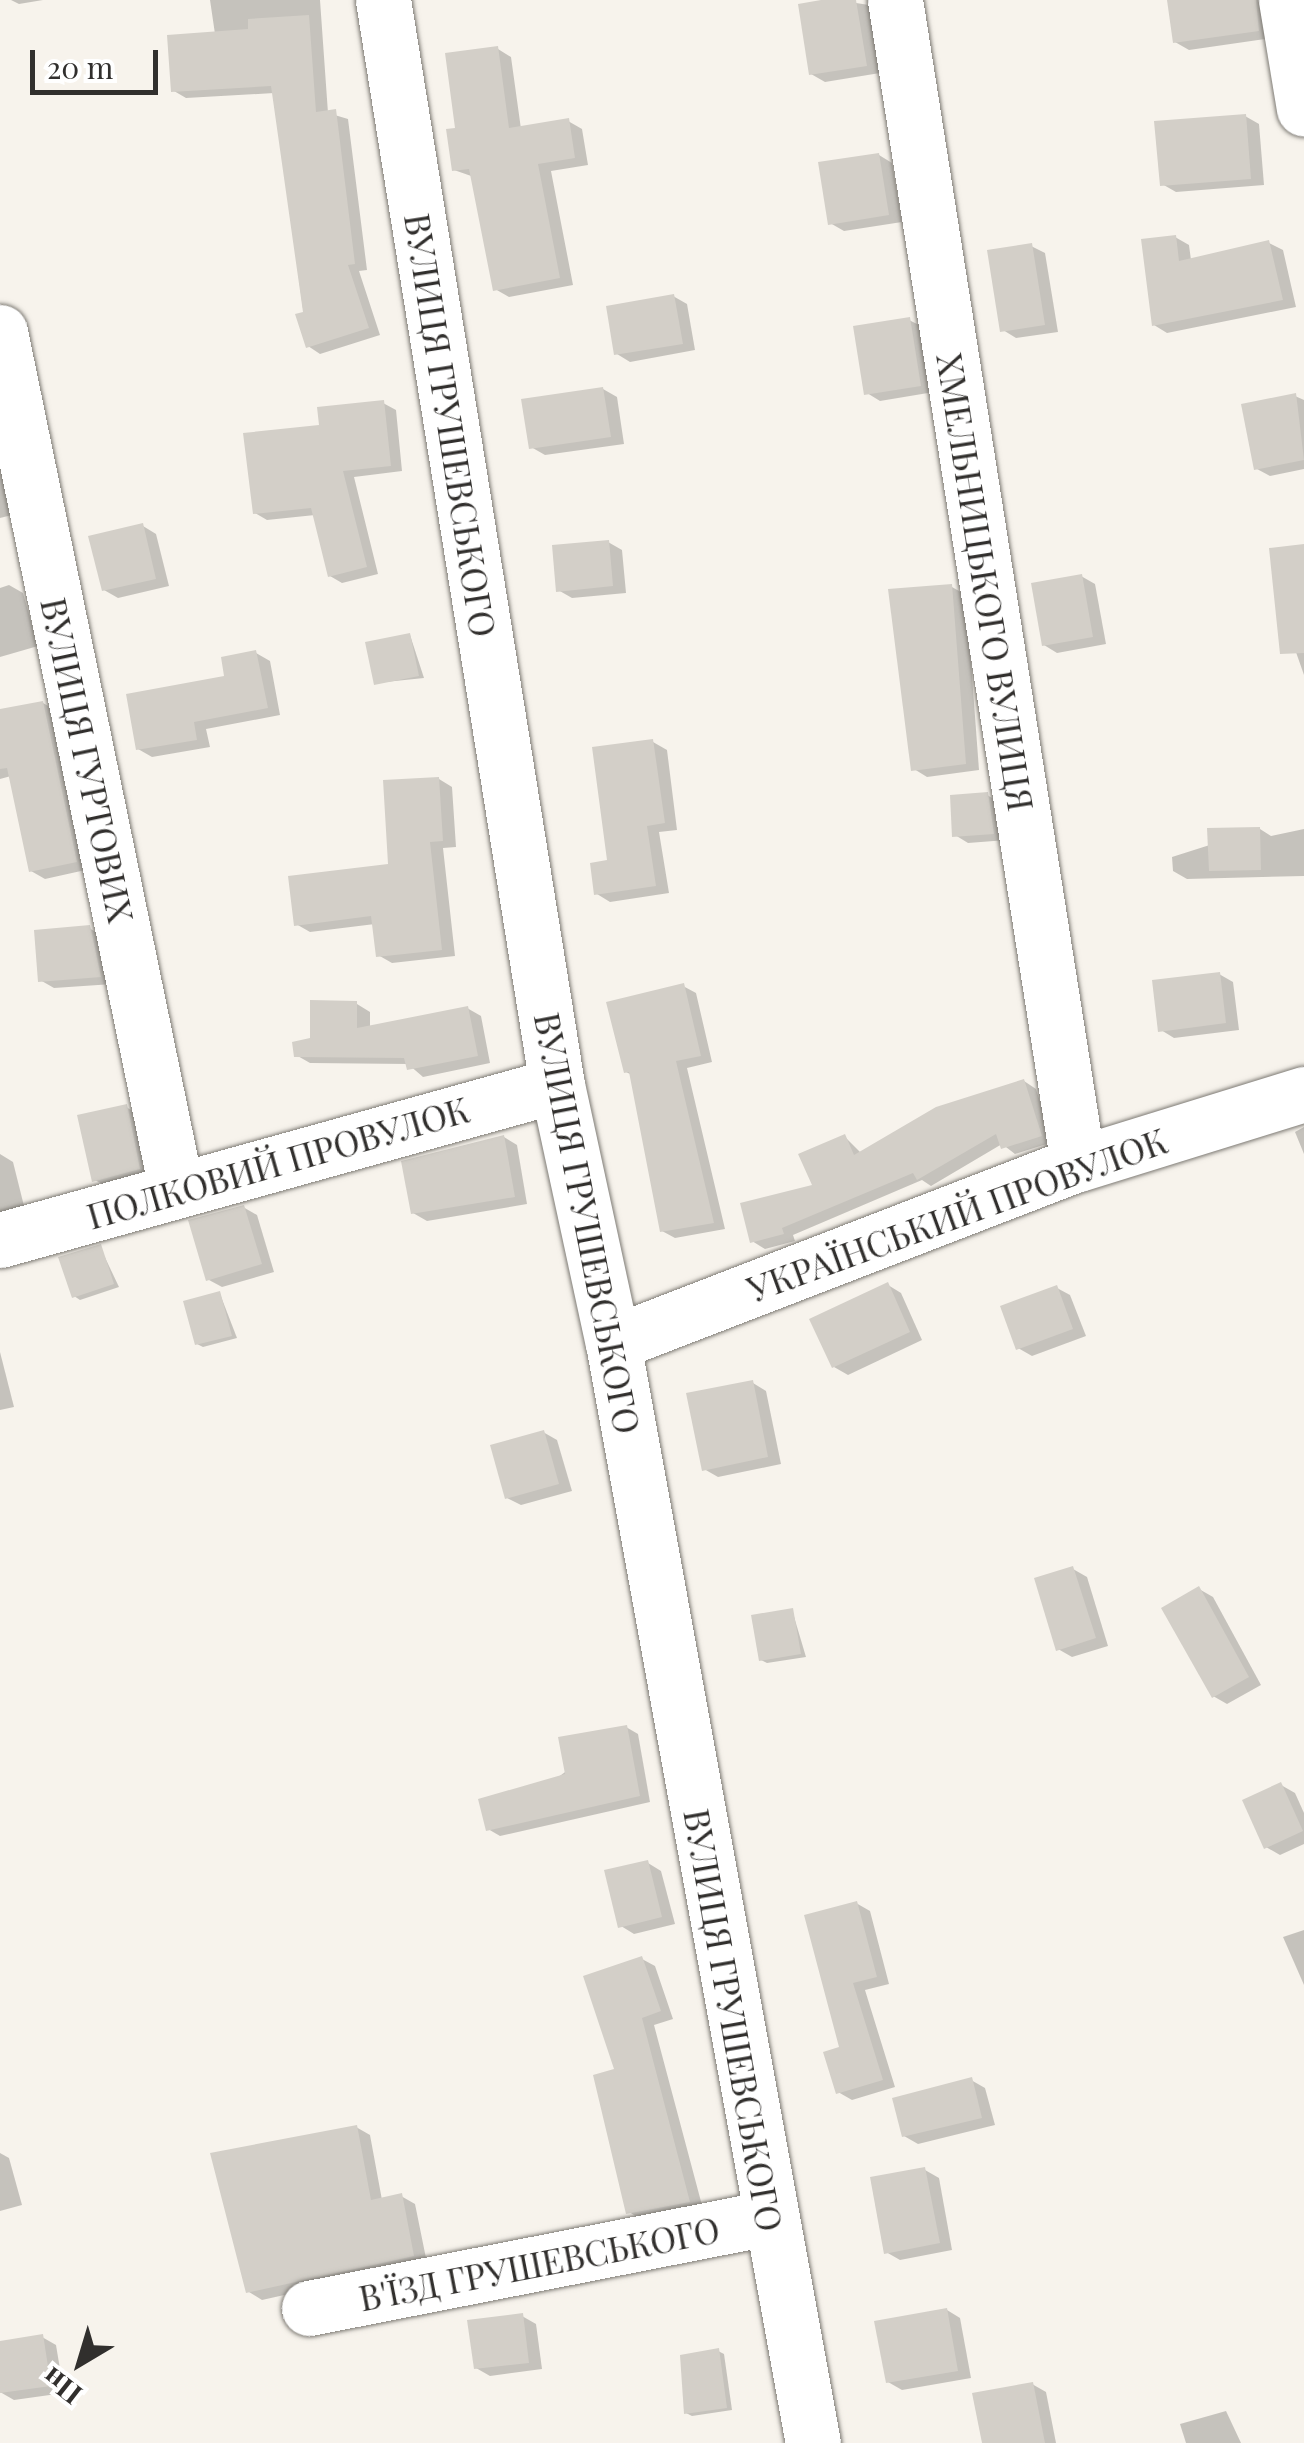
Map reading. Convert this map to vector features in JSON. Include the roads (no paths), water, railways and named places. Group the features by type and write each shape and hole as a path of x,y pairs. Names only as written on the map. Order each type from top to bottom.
{"street":[{"name":"ВУЛИЦЯ ГРУШЕВСЬКОГО","path":"383,0 557,1084 614,1343 769,2218 813,2443"},
{"name":"ХМЕЛЬНИЦЬКОГО ВУЛИЦЯ","path":"894,0 1078,1164"},
{"path":"1286,0 1304,109"},
{"name":"ВУЛИЦЯ ГУРТОВИХ","path":"0,332 176,1189"},
{"name":"ПОЛКОВИЙ ПРОВУЛОК","path":"0,1240 557,1084"},
{"name":"УКРАЇНСЬКИЙ ПРОВУЛОК","path":"614,1343 1078,1164 1304,1094"},
{"name":"В'ЇЗД ГРУШЕВСЬКОГО","path":"309,2308 769,2218"}]}
